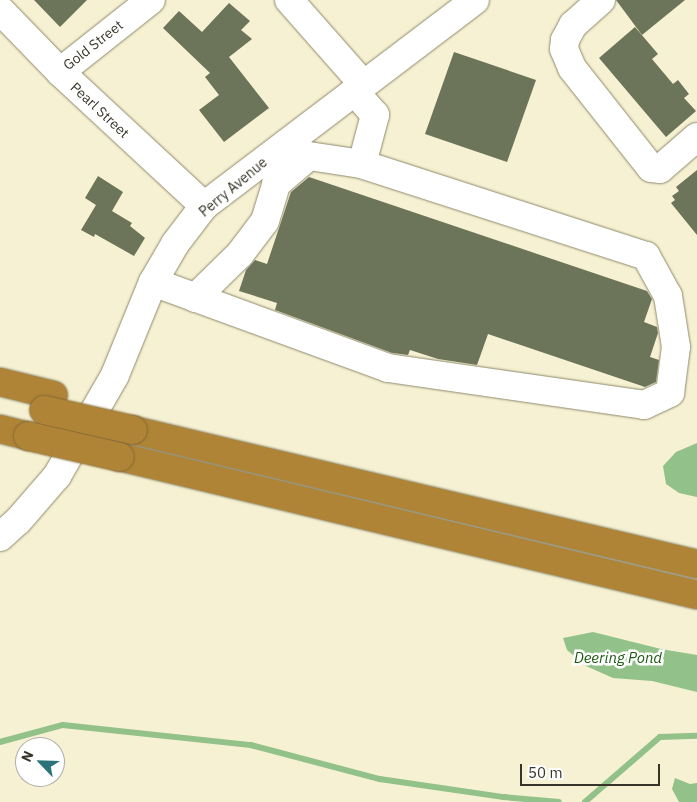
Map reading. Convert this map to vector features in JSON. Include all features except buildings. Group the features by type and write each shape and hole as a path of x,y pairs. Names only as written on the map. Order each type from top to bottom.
{"highway":[{"path":"0,382 48,403"},
{"path":"0,399 90,405 136,426 218,450 697,564"},
{"path":"0,429 16,444 382,521 697,595"}],"street":[{"name":"Gold Street","path":"60,72 151,0"},
{"path":"288,0 359,88 375,115 362,164"},
{"name":"Perry Avenue","path":"0,536 18,521 57,476 115,376 152,282 175,244 204,206 475,0"},
{"path":"601,0 573,25 565,40 564,49 572,68 651,168 660,169 697,136"},
{"name":"Pearl Street","path":"0,10 60,72 204,206"},
{"path":"152,282 195,298 388,368 644,405 670,393 676,348 668,296 646,256 362,164 309,156 276,184 265,221 240,254 195,298"}],"water":[{"path":"697,443 697,497 679,493 666,484 663,466 676,452"},
{"name":"Deering Pond","path":"593,632 661,649 697,655 697,692 652,681 613,678 586,666 567,650 563,638"},
{"path":"675,778 690,784 697,783 697,802 679,802 672,789"}],"waterway":[{"path":"0,742 63,725 251,745 380,779 504,797 559,802"},
{"path":"585,802 660,737 697,736"}]}
